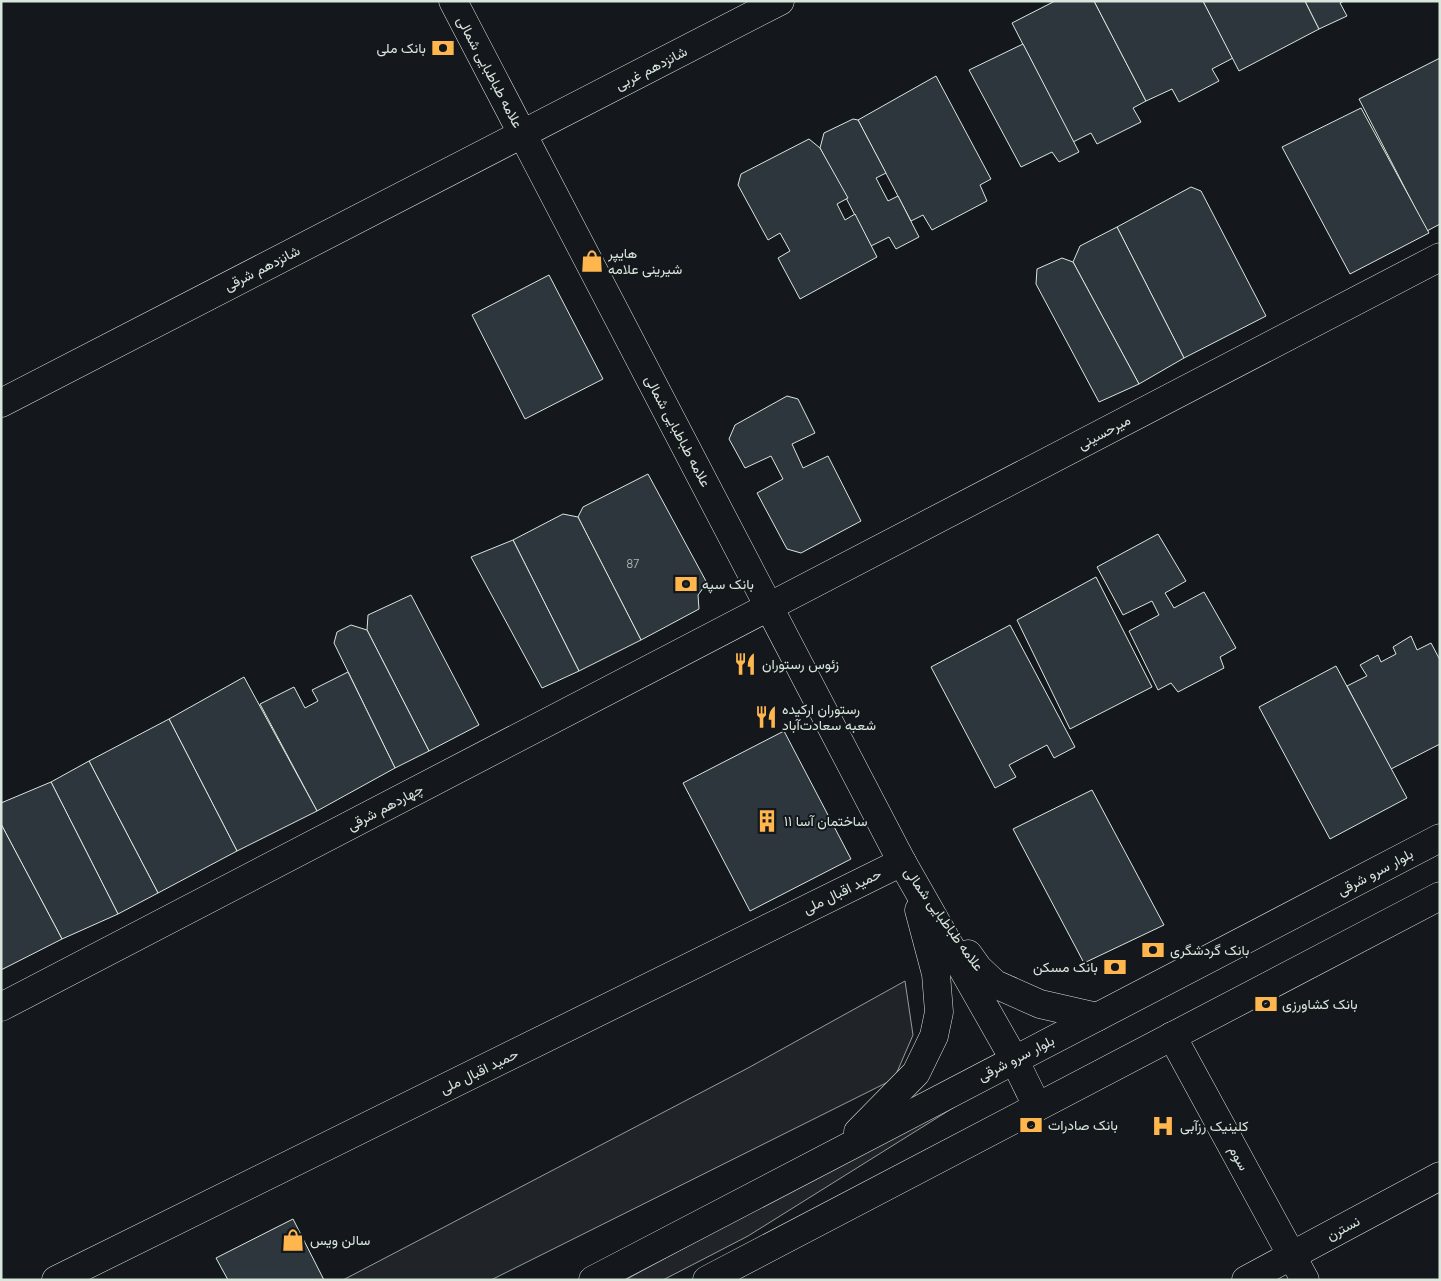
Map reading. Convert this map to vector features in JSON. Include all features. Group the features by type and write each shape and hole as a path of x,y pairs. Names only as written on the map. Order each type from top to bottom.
{"street":[{"name":"علامه طباطبایی شمالی","path":"453,1 902,862 1014,1059 1038,1106"},
{"name":"شانزدهم غربی","path":"523,134 780,1"},
{"name":"شانزدهم شرقی","path":"1,403 523,134"},
{"name":"میرحسینی","path":"769,606 1440,257"},
{"name":"چهاردهم شرقی","path":"1,1007 769,606"},
{"name":"بلوار سرو شرقی","path":"592,1280 1440,838"},
{"name":"علامه طباطبایی شمالی","path":"902,862 978,968 995,984 1040,1004 1097,1016"},
{"name":"علامه طباطبایی شمالی","path":"838,1151 916,1072 925,1057 939,1012 936,974 921,918 902,862"},
{"name":"حمید اقبال ملی","path":"56,1280 902,862"},
{"path":"707,1280 1440,896"},
{"name":"سوم","path":"1172,1036 1306,1280"},
{"name":"نسترن","path":"1246,1280 1440,1176"}],"shaded area":[{"path":"905,981 913,1035 894,1079 491,1280 343,1280 748,1068"},
{"path":"956,1106 748,1236 663,1280 625,1280 852,1157"}],"building":[{"path":"1055,1 1094,1 1146,101 1133,108 1141,122 1097,144 1091,133 1073,142 1012,23"},
{"path":"1094,1 1203,1 1233,58 1212,69 1219,81 1179,102 1172,89 1146,101"},
{"path":"1203,1 1305,1 1319,29 1239,71"},
{"path":"1305,1 1344,1 1340,3 1347,16 1319,29"},
{"path":"1023,44 1079,152 1059,162 1052,152 1021,167 969,70"},
{"path":"1440,58 1440,224 1427,231 1359,99"},
{"path":"936,76 991,179 980,185 987,201 932,230 923,215 911,221 858,120"},
{"path":"1361,108 1429,233 1350,274 1282,147"},
{"path":"853,119 858,120 886,173 876,178 888,201 898,196 919,237 896,249 889,237 871,246 820,148 824,133"},
{"path":"809,139 820,148 848,198 837,204 845,220 855,214 877,257 800,299 778,258 790,251 780,233 768,240 738,185 741,174"},
{"path":"1191,187 1201,191 1266,316 1184,358 1117,227"},
{"path":"1117,227 1184,358 1139,384 1073,262 1080,246"},
{"path":"1062,258 1073,262 1139,384 1099,402 1036,284 1037,269"},
{"path":"549,275 603,379 525,419 472,315"},
{"path":"787,396 798,399 815,433 792,444 803,468 828,456 861,521 801,553 787,549 757,493 783,479 771,456 745,468 729,439 735,425"},
{"path":"648,474 707,583 698,595 699,609 641,640 578,517 583,507"},
{"path":"563,514 578,517 641,640 579,671 513,540"},
{"path":"1158,534 1186,581 1165,593 1174,608 1204,592 1236,648 1220,657 1224,668 1178,692 1171,683 1158,690 1129,631 1159,615 1152,601 1123,615 1097,567"},
{"path":"513,540 579,671 542,688 471,557"},
{"path":"1096,577 1152,687 1070,729 1017,620"},
{"path":"411,595 479,725 429,751 367,630 368,615"},
{"path":"351,625 367,630 429,751 395,768 334,643 337,632"},
{"path":"1010,625 1075,747 1054,758 1047,745 1009,765 1016,777 995,788 931,667"},
{"path":"1411,636 1417,650 1431,643 1440,660 1440,744 1391,769 1347,686 1367,676 1360,665 1378,655 1381,662 1396,654 1393,647"},
{"path":"1336,666 1407,798 1330,839 1259,707"},
{"path":"348,672 395,768 317,811 260,704 294,687 305,708 318,701 312,690"},
{"path":"244,677 317,811 237,851 169,719"},
{"path":"169,719 237,851 158,893 89,761"},
{"name":"ساختمان آسا ۱۱","path":"784,731 851,859 750,911 683,783"},
{"path":"89,761 158,893 118,914 51,782"},
{"path":"51,782 118,914 62,939 1,824 1,803"},
{"path":"1092,790 1164,925 1084,963 1013,829"},
{"path":"1,824 62,939 1,970"},
{"path":"293,1219 324,1280 228,1280 216,1258"}],"place":[{"name":"بانک ملی","path":"443,48"},
{"name":"هایپر شیرینی علامه","path":"592,261"},
{"name":"بانک سپه","path":"686,584"},
{"name":"زئوس رستوران","path":"745,664"},
{"name":"رستوران ارکیده شعبه سعادت‌آباد","path":"766,717"},
{"name":"ساختمان آسا ۱۱","path":"767,821"},
{"name":"بانک گردشگری","path":"1153,950"},
{"name":"بانک مسکن","path":"1115,967"},
{"name":"بانک کشاورزی","path":"1266,1004"},
{"name":"بانک صادرات","path":"1031,1125"},
{"name":"کلینیک رزآبی","path":"1163,1126"},
{"name":"سالن ویس","path":"293,1240"}]}
